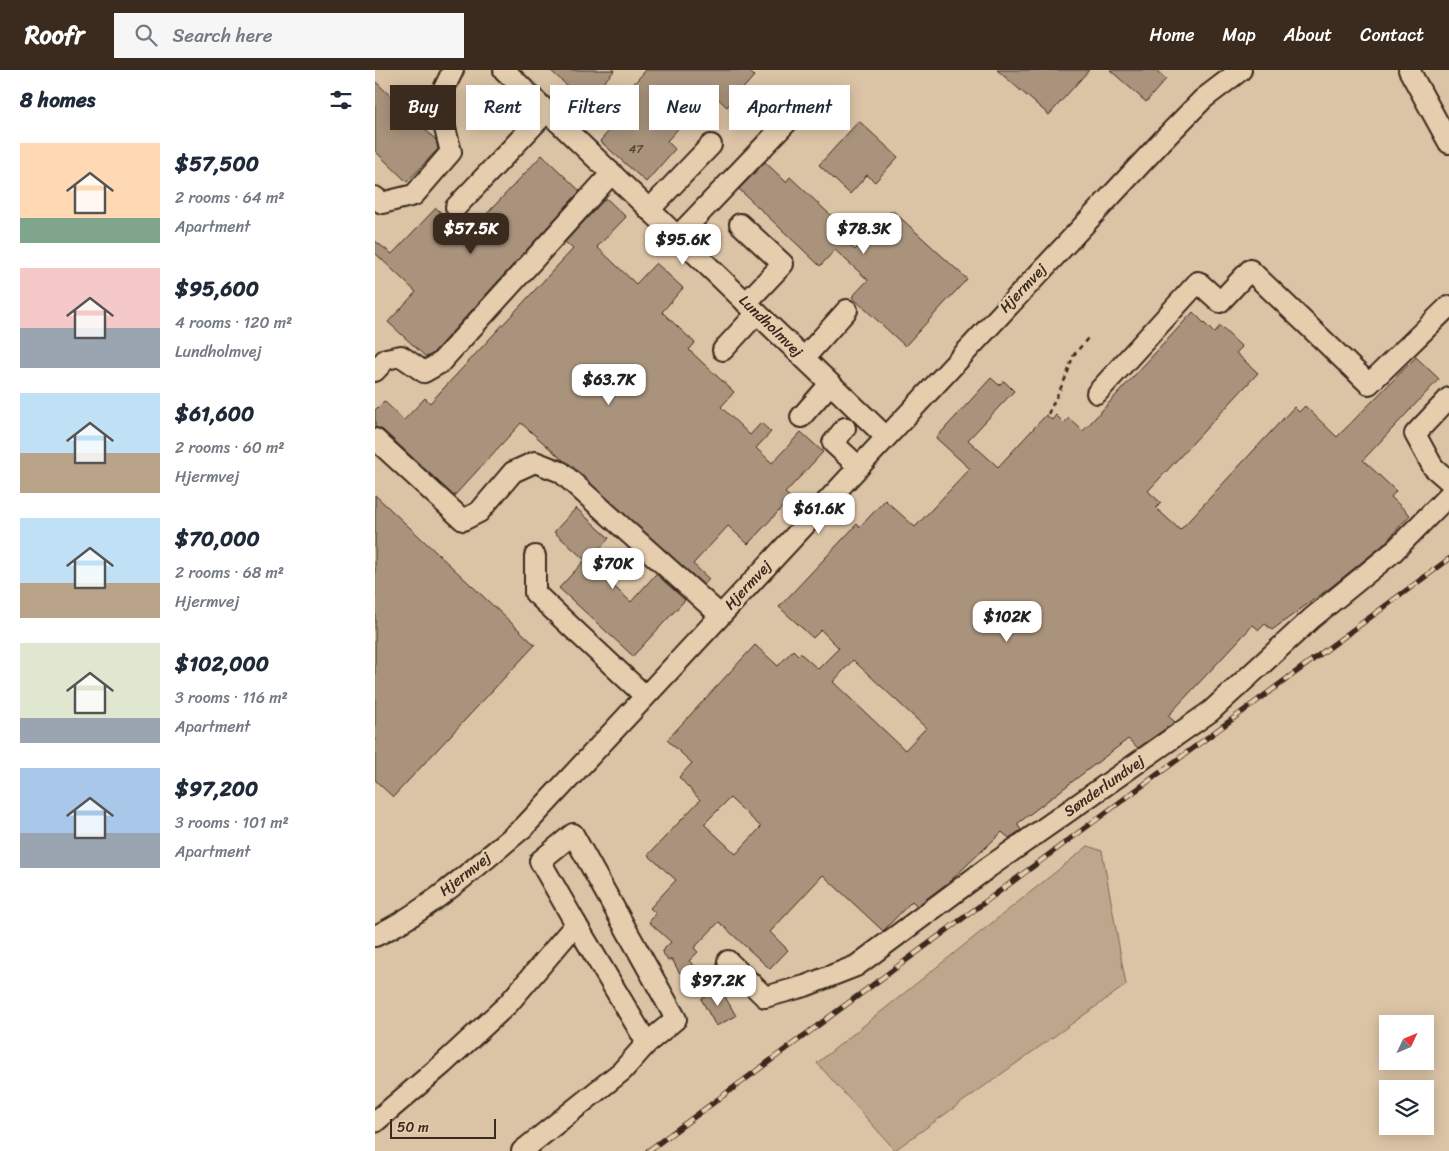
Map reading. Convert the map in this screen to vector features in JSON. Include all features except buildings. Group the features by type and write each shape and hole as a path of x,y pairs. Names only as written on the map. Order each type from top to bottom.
{"street":[{"path":"375,197 382,203 414,195 451,152 438,101 453,70"},
{"name":"Lundholmvej","path":"504,70 886,437"},
{"name":"Hjermvej","path":"1203,99 1222,70"},
{"name":"Hjermvej","path":"375,936 397,926 477,866 523,827 859,467 1015,296 1203,99 1241,70"},
{"path":"1409,70 1449,143"},
{"path":"456,207 547,111"},
{"path":"677,237 779,130"},
{"path":"649,210 711,145"},
{"path":"375,371 386,359 401,356 424,372 440,363 611,174"},
{"path":"723,350 783,264 740,224"},
{"path":"1097,393 1198,282 1220,302 1250,270 1369,384 1449,307"},
{"path":"804,358 847,310"},
{"path":"801,417 830,384"},
{"path":"1449,398 1415,434 1433,467 1449,481"},
{"path":"845,428 833,443 859,467"},
{"path":"375,439 463,520 479,512 513,472 535,462 561,472 721,615"},
{"name":"Sønderlundvej","path":"728,961 765,996 805,986 856,966 989,867 1211,711 1312,618 1393,552 1449,494"},
{"path":"535,556 535,593 645,696"},
{"path":"522,1151 622,1071 647,1043 675,1019 573,834 540,861 575,924 647,1043"},
{"path":"375,1122 443,1064 508,1004 575,924"}],"path":[{"path":"1047,414 1067,376 1073,356 1088,338"}],"shaded area":[{"path":"1088,846 1102,851 1126,985 895,1150 817,1063"}],"railway":[{"path":"648,1151 1449,559"}]}
